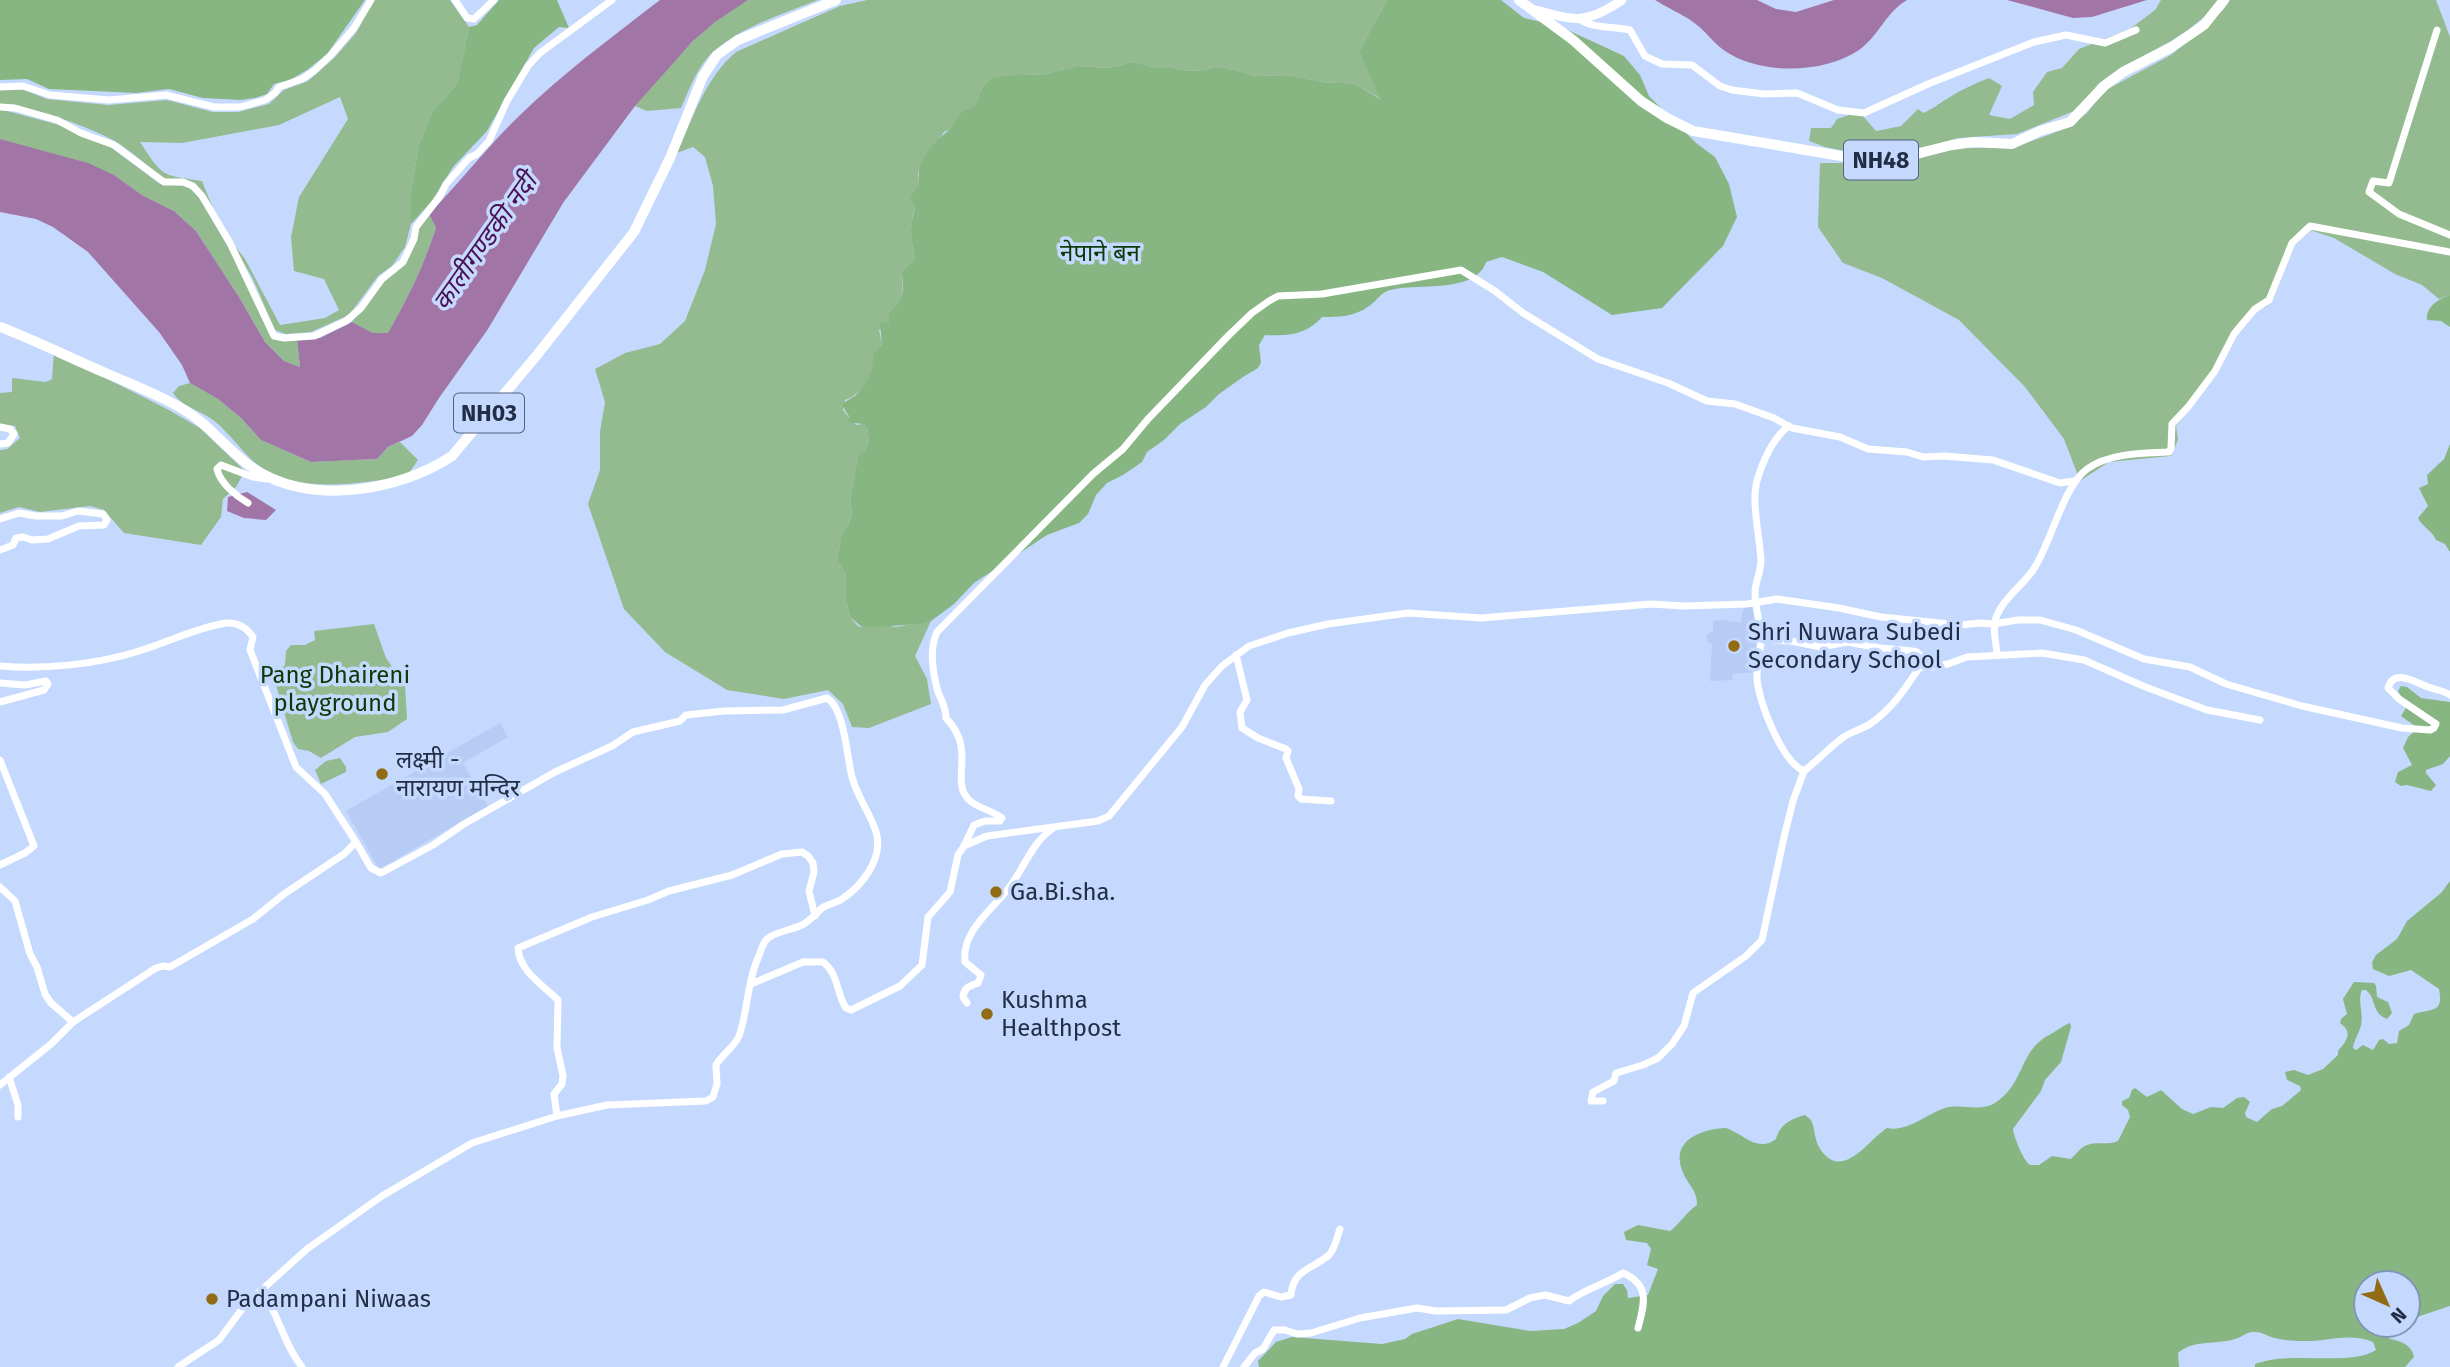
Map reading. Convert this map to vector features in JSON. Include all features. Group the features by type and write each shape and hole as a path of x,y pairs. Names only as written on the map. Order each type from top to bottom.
{"highway":[{"name":"NH03","path":"0,327 151,391 193,415 250,466 281,483 303,489 328,491 399,483 439,465 452,456 634,232 711,62 723,49 738,40 836,0"},
{"path":"1519,0 1531,9"},
{"name":"NH48","path":"1531,9 1573,40 1641,101 1693,131 1871,160 1895,159 1974,142 2012,144 2040,131 2070,122 2104,86 2123,72 2172,47 2204,24 2224,0"}],"main road":[{"path":"1531,9 1574,20 1601,14 1622,0"}],"street":[{"path":"0,87 23,86 50,95 109,100 166,95 214,107 240,107 265,100 279,87 302,79 314,71 354,28 371,0"},
{"path":"455,0 462,13 467,18 474,19 494,0"},
{"path":"0,107 15,108 58,120 114,145 164,182 183,182 193,186 202,196 230,243 274,336 306,337 346,321 361,308 382,279 403,262 416,227 446,184 489,141 507,101 528,66 540,53 612,0"},
{"path":"1579,19 1591,27 1608,26 1629,30 1645,56 1662,65 1692,65 1720,86 1764,94 1797,93 1838,110 1864,113 2034,42 2066,35 2105,43 2136,30"},
{"path":"2437,30 2389,183 2373,181 2369,192 2399,214 2450,235"},
{"path":"1997,654 1993,624 1998,610 2025,582 2035,567 2074,481 2089,467 2117,455 2169,452 2172,424 2215,371 2242,323 2255,309 2269,300 2292,243 2310,226 2450,252"},
{"path":"751,984 803,961 823,962 835,976 839,999 851,1010 900,986 922,965 928,917 950,892 958,855 974,825 985,821 1000,821 1002,818 967,798 961,776 961,740 946,718 946,710 934,679 932,641 951,615 1093,474 1124,449 1148,419 1229,335 1252,313 1278,296 1322,294 1461,270 1495,291 1523,313 1598,359 1668,383 1707,401 1735,404 1789,426 1840,437 1868,449 1907,452 1923,457 1993,460 2060,483 2074,481"},
{"path":"1789,426 1782,430 1773,444 1758,480 1755,505 1761,559 1755,589 1761,639 1757,678 1760,699 1783,751 1793,764 1804,771"},
{"path":"0,427 10,429 14,434 8,443 0,444"},
{"path":"248,503 219,476 217,469 221,465 253,477 281,483"},
{"path":"0,519 19,513 62,516 81,511 99,512 107,520 104,525 79,526 48,538 16,538 13,545 0,550"},
{"path":"964,846 987,836 1098,821 1110,816 1182,727 1205,685 1222,666 1249,646 1328,624 1408,613 1481,618 1651,604 1747,604 1777,599 1881,617 1960,625 2040,620 2076,630 2144,659 2190,667 2226,684 2302,706 2402,728 2430,730 2436,724 2399,699 2388,688 2394,678 2403,677 2450,695"},
{"path":"0,666 70,664 112,659 200,628 227,623 248,629 254,640 250,650 296,767 325,794 371,868 381,873 555,772 612,746 633,732 680,721 686,715 783,710 827,698 832,700 837,712 848,751 852,779 877,834 871,871 844,898 822,908 816,916 803,924 768,937 753,967 738,1037 716,1065 717,1092 710,1099 701,1102 607,1105 557,1116 472,1143 399,1185 307,1248 245,1305 219,1340 178,1367"},
{"path":"1761,639 1791,640 1821,647 1847,642 1912,650 1932,667"},
{"path":"1603,1101 1591,1101 1593,1093 1614,1081 1616,1073 1658,1058 1684,1026 1693,993 1746,956 1762,940 1784,836 1804,771 1844,736 1861,730 1886,712 1897,696 1905,692 1919,668 1948,664 1966,657 2042,653 2084,660 2207,710 2260,720"},
{"path":"1236,655 1247,700 1240,712 1242,728 1288,751 1286,758 1301,799 1331,801"},
{"path":"0,683 25,685 46,681 48,684 44,690 0,702"},
{"path":"0,760 34,846 0,865"},
{"path":"967,1003 963,998 965,991 970,985 978,983 981,975 965,962 964,954 969,939 982,917 1011,885 1035,844 1053,828"},
{"path":"0,1085 59,1038 73,1022 156,968 170,967 217,942 344,854 356,842"},
{"path":"557,1116 554,1094 562,1084 563,1076 557,1048 558,1000 525,968 518,948 592,917 669,891 732,875 782,854 802,852 813,863 814,872 809,891 816,916"},
{"path":"0,887 15,901 45,994 51,1003 73,1022"},
{"path":"9,1077 18,1105 18,1117"},
{"path":"1223,1367 1259,1296 1264,1292 1281,1297 1291,1294 1296,1278 1302,1270 1330,1255 1340,1229"},
{"path":"1244,1367 1255,1353 1263,1349 1274,1330 1297,1334 1311,1333 1342,1322 1399,1309 1506,1310 1530,1298 1545,1296 1569,1301 1580,1292 1592,1289 1623,1273 1637,1282 1643,1292 1644,1304 1637,1328"},
{"path":"261,1290 274,1307 286,1343 302,1367"}],"shaded area":[{"name":"Shri Nuwara Subedi Secondary School","path":"1747,606 1755,609 1757,619 1755,672 1733,674 1732,680 1710,681 1712,644 1707,642 1707,635 1713,631 1713,621 1741,623 1742,612"},
{"path":"500,723 508,737 463,763 488,806 379,869 346,811"}],"green space":[{"path":"0,0 365,0 327,54 290,80 274,84 267,94 241,100 203,98 169,89 136,93 49,89 27,79 0,80"},
{"path":"374,0 450,0 469,27 457,84 432,112 419,145 411,190 411,224 405,247 392,266 378,276 349,315 311,332 286,334 275,330 252,277 229,238 245,259 280,325 325,318 339,310 324,279 294,271 291,237 299,197 348,119 340,97 279,125 182,143 140,142 164,172 202,181 217,219 195,187 182,181 165,180 113,140 58,118 0,104 0,89 22,89 47,99 108,105 167,100 213,112 238,112 269,104 284,90 308,81 335,57 356,33"},
{"path":"499,0 557,0 569,28 559,27 534,48 487,131 453,167 432,201 411,224 411,190 419,145 432,112 457,84 469,27 477,25"},
{"path":"748,0 818,0 750,28 725,42 708,57 699,70 681,108 647,111 635,106 701,34"},
{"path":"867,0 1387,0 1359,51 1381,99 1355,84 1329,83 1288,75 1257,76 1218,66 1186,71 1134,62 1109,68 1078,66 1041,75 1023,74 982,88 975,105 960,114 952,128 944,132 918,173 919,185 910,231 915,259 901,272 901,295 889,313 890,324 879,330 882,344 873,353 871,375 858,392 845,400 843,410 856,425 867,427 869,441 866,449 858,456 850,499 852,514 848,526 842,532 838,554 838,562 846,574 846,601 850,617 863,628 884,625 896,627 931,621 915,656 927,679 931,704 869,728 852,727 843,704 828,690 784,699 727,690 665,652 624,609 588,504 600,470 600,432 605,402 595,369 625,353 660,344 685,321 705,270 716,224 713,186 705,157 693,147 677,153 708,86 725,62 736,52 840,6"},
{"name":"नेपाने बन","path":"1387,0 1501,0 1524,18 1559,26 1624,56 1640,75 1649,96 1696,143 1715,157 1729,184 1737,217 1723,246 1662,308 1612,315 1543,272 1502,257 1486,262 1480,272 1458,283 1390,290 1364,310 1322,317 1310,328 1296,333 1265,335 1259,345 1261,363 1258,368 1180,424 1147,452 1142,462 1107,483 1096,495 1088,514 1079,523 1047,535 974,583 954,604 931,621 863,628 850,617 846,601 846,574 838,562 838,554 842,532 848,526 852,514 850,499 858,456 866,449 869,441 867,427 847,422 850,418 842,405 856,395 870,376 873,353 882,344 880,324 889,324 889,313 902,295 901,272 915,259 910,231 915,207 910,198 919,185 923,160 959,115 975,105 982,88 993,78 1023,74 1041,75 1078,66 1109,68 1134,62 1186,71 1218,66 1257,76 1288,75 1329,83 1342,82 1355,84 1380,99 1359,51"},
{"path":"2161,0 2218,0 2205,16 2188,30 2098,84 2086,101 2074,111 2017,134 1958,138 1930,146 1869,156 1809,141 1811,128 1831,128 1837,119 1849,115 1862,115 1876,131 1901,126 1918,109 1923,113 1989,78 2002,86 1989,115 2010,119 2034,105 2033,92 2047,72 2062,68 2079,49 2130,29 2155,10"},
{"path":"2230,0 2436,0 2450,37 2450,295 2439,299 2422,285 2395,274 2334,238 2310,230 2294,246 2274,297 2267,306 2255,312 2237,333 2204,390 2176,426 2178,440 2171,456 2109,462 2080,481 2064,439 2025,387 1959,320 1882,278 1843,263 1818,227 1820,163 1895,163 1956,148 2013,148 2067,128 2087,113 2104,91 2171,55 2207,25"},
{"path":"0,109 63,126 109,146 160,184 187,186 199,197 231,252 271,336 297,340 300,367 284,361 265,342 196,231 174,211 142,195 114,175 0,139"},
{"path":"429,214 436,228 415,282 388,334 373,333 352,322 384,280 404,265 419,226"},
{"path":"2450,295 2450,327 2441,321 2427,320 2431,307"},
{"path":"54,352 200,428 245,471 236,487 223,499 221,517 201,545 124,533 104,510 90,506 40,512 19,507 0,513 0,450 7,449 20,438 15,426 0,424 0,393 12,392 12,378 46,382 52,379"},
{"path":"190,383 218,399 241,418 261,440 311,462 377,459 388,447 400,442 418,460 407,476 351,484 292,481 259,466 213,420 177,398 173,393 179,386"},
{"path":"2450,444 2450,552 2418,518 2428,506 2419,488 2428,484 2427,475 2444,459"},
{"name":"Pang Dhaireni playground","path":"374,624 386,658 405,685 407,719 388,732 355,737 321,758 309,751 298,749 293,742 275,682 276,674 285,665 286,651 291,645 305,645 315,640 314,631"},
{"path":"2401,686 2407,687 2421,698 2450,702 2450,756 2443,764 2426,770 2436,785 2431,791 2401,786 2395,782 2398,772 2412,765 2403,748 2408,737 2415,731 2415,726 2401,716 2407,706 2398,691"},
{"path":"340,758 346,772 321,784 315,770 326,761"},
{"path":"2450,881 2450,1306 2422,1315 2422,1269 2352,1269 2352,1338 2295,1341 2252,1332 2228,1341 2198,1344 2184,1349 2178,1353 2179,1367 1259,1367 1258,1361 1276,1342 1292,1337 1382,1344 1405,1339 1412,1334 1458,1319 1530,1331 1564,1329 1596,1311 1603,1296 1615,1284 1623,1284 1628,1298 1648,1295 1658,1269 1647,1265 1651,1249 1647,1243 1626,1240 1624,1232 1638,1225 1670,1231 1697,1205 1680,1164 1683,1146 1689,1140 1706,1131 1726,1128 1751,1141 1769,1143 1776,1139 1780,1129 1787,1123 1805,1115 1811,1120 1817,1144 1827,1157 1836,1161 1845,1160 1854,1156 1887,1128 1908,1126 1948,1107 1982,1107 1995,1103 2012,1086 2040,1041 2070,1023 2061,1062 2045,1080 2041,1091 2013,1129 2019,1148 2030,1165 2039,1165 2052,1156 2071,1159 2087,1145 2118,1141 2130,1117 2122,1101 2129,1098 2135,1088 2147,1097 2161,1090 2182,1109 2193,1114 2211,1107 2223,1108 2237,1098 2244,1097 2250,1102 2246,1117 2257,1122 2301,1090 2300,1086 2287,1080 2285,1072 2294,1070 2308,1075 2323,1069 2338,1055 2348,1034 2340,1023 2347,1014 2343,999 2354,982 2374,983 2377,997 2388,1002 2392,1013 2387,1019 2382,1016 2376,1010 2372,997 2366,990 2362,990 2362,1021 2353,1048 2356,1050 2363,1045 2373,1050 2379,1040 2383,1039 2389,1044 2397,1043 2399,1031 2409,1025 2414,1014 2438,1006 2439,989 2411,970 2389,976 2373,969 2372,962 2376,955 2397,939 2407,921 2441,893"},
{"path":"2364,1339 2402,1342 2411,1349 2414,1357 2405,1367 2255,1367 2255,1364 2285,1358 2365,1355 2376,1350 2373,1342"}],"water":[{"name":"कालीगण्डकी नदी","path":"660,0 748,0 715,22 692,42 635,106 563,203 488,329 422,425 412,436 388,447 377,459 311,462 261,440 241,418 218,399 190,383 182,365 159,332 88,252 53,227 36,219 0,212 0,139 88,163 114,175 142,195 174,211 196,231 265,342 284,361 300,367 297,340 320,338 352,322 373,333 388,333 415,282 436,228 429,214 536,100"},
{"path":"1655,0 1757,0 1776,9 1796,12 1834,0 1907,0 1893,11 1866,45 1845,58 1810,67 1774,68 1739,59 1725,51 1688,19"},
{"path":"2007,0 2147,0 2092,17 2073,18"},
{"path":"247,492 276,510 266,520 244,518 227,511 228,497"}],"place":[{"name":"Shri Nuwara Subedi Secondary School","path":"1734,646"},
{"name":"लक्ष्मी - नारायण मन्दिर","path":"382,774"},
{"name":"Ga.Bi.sha.","path":"996,892"},
{"name":"Kushma Healthpost","path":"987,1014"},
{"name":"Padampani Niwaas","path":"212,1299"}]}
